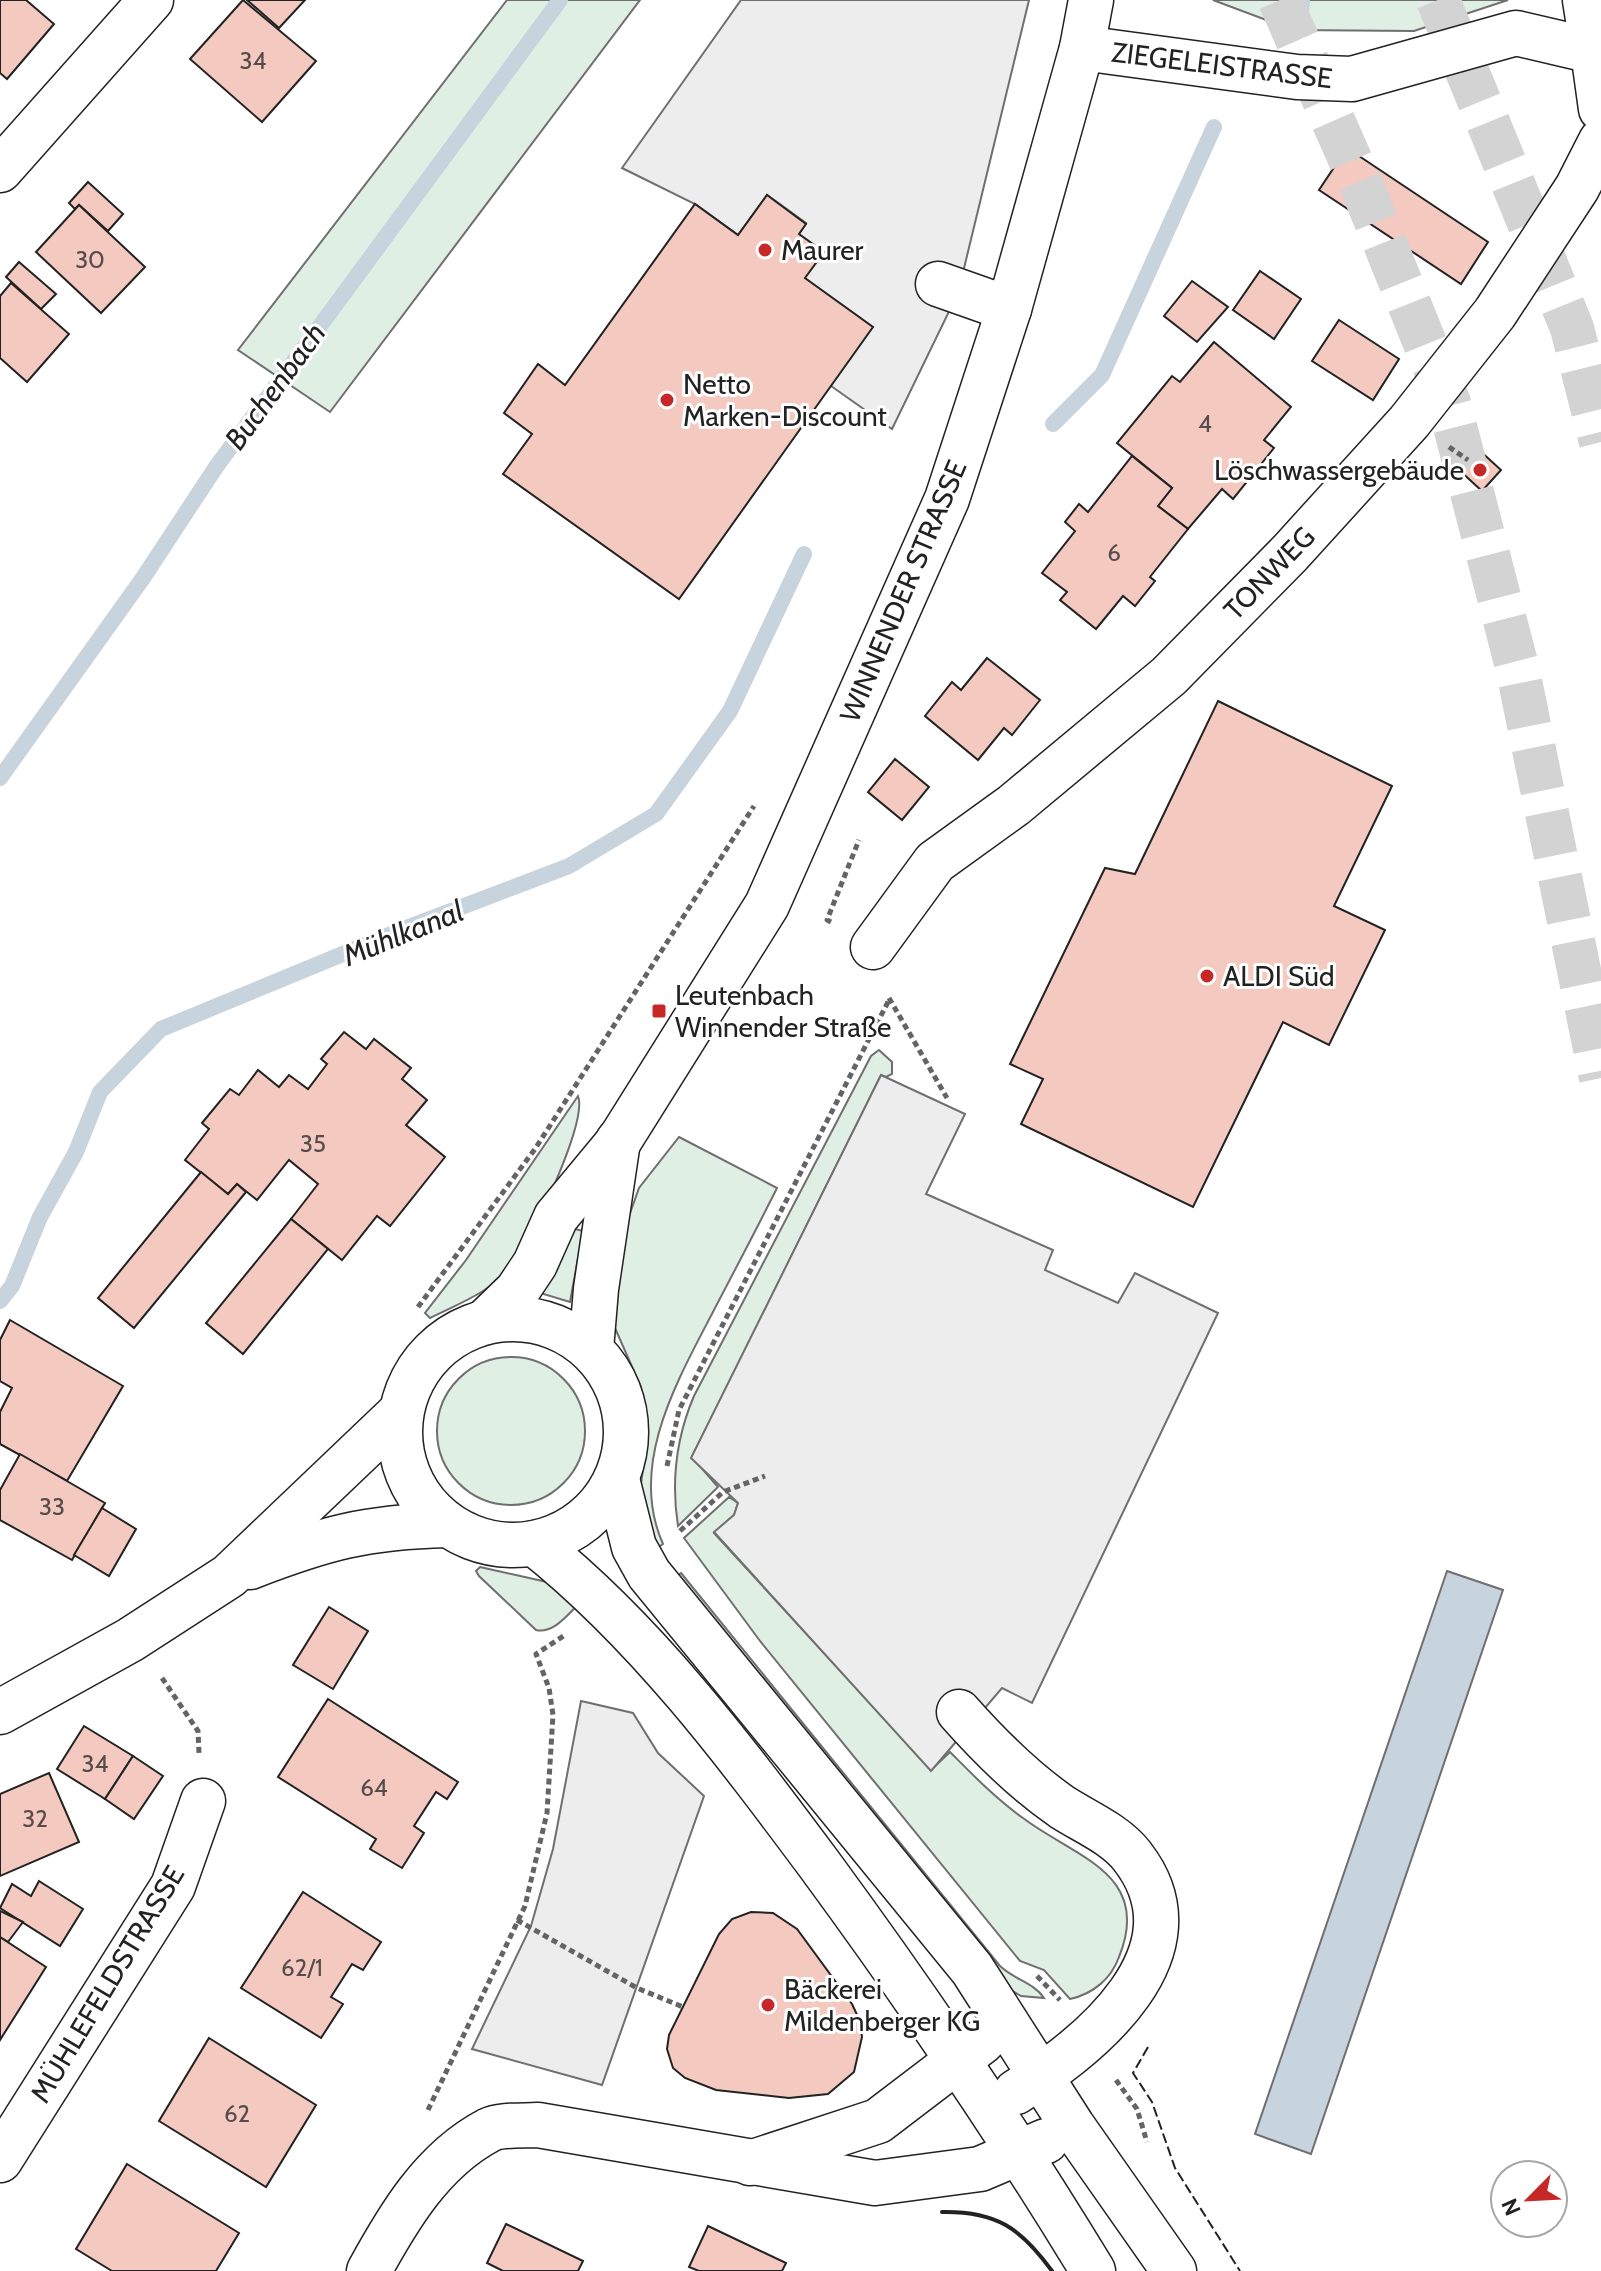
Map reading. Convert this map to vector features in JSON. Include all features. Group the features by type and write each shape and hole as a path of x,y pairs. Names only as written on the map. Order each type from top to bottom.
{"street":[{"path":"0,170 151,0"},
{"name":"WINNENDER STRASSE","path":"487,1320 517,1291 535,1264 556,1217 619,1141 767,905 947,499 1009,309 1082,48 1091,0"},
{"path":"1585,0 1597,52 1601,109"},
{"name":"ZIEGELEISTRASSE","path":"1082,48 1297,77 1352,79 1516,33 1597,52"},
{"name":"TONWEG","path":"873,947 935,862 1014,805 1169,676 1290,553 1409,422 1495,313 1577,188 1601,141"},
{"path":"938,284 1009,309"},
{"path":"591,1349 596,1289 619,1141"},
{"path":"529,1319 560,1328 591,1349 609,1371 622,1401 627,1433 617,1479 586,1519 559,1536 534,1543 495,1544 464,1535 447,1525 416,1492 403,1463 399,1431 401,1412 415,1372 439,1345 466,1328 487,1320 529,1319"},
{"path":"0,1712 130,1640 229,1576 401,1412"},
{"path":"617,1479 630,1534 649,1574 972,1969 1073,2127 1174,2271"},
{"path":"229,1576 318,1541 354,1532 447,1525"},
{"path":"534,1543 606,1606 683,1690 780,1811 960,2061 1093,2271"},
{"path":"959,1712 1023,1777 1132,1855 1146,1879 1154,1908 1154,1937 1145,1971 1130,1996 1088,2040 989,2107"},
{"name":"MÜHLEFELDSTRASSE","path":"0,2160 173,1886 203,1801"},
{"path":"750,2163 801,2143 869,2126 960,2061 1005,2020"},
{"path":"369,2271 401,2213 439,2168 491,2129 538,2125 875,2183 980,2169 1019,2155 1073,2127"}],"path":[{"path":"418,1307 535,1149 755,804"},
{"path":"665,1472 679,1410 889,1000 947,1098"},
{"path":"673,1539 723,1492 765,1476"},
{"path":"427,2113 525,1906 547,1813 553,1715 549,1688 536,1654 575,1628"},
{"path":"130,1640 152,1662 198,1731 203,1801"},
{"path":"517,1920 637,1988 683,2007"},
{"path":"1027,1972 1042,1978 1088,2040"}],"green space":[{"path":"507,0 640,0 330,412 238,350"},
{"path":"1213,0 1508,0 1414,31 1293,30"},
{"path":"879,1050 892,1062 892,1074 886,1077 881,1075 692,1457 718,1487 678,1526 675,1493 677,1460 683,1428 694,1396 871,1056"},
{"path":"578,1096 579,1109 567,1154 544,1208 513,1265 485,1290 430,1318 425,1313 466,1260"},
{"path":"679,1137 777,1188 687,1363 662,1422 651,1483 653,1514 663,1544 653,1551 639,1496 647,1444 641,1387 611,1319 623,1233 639,1188"},
{"path":"575,1229 583,1231 570,1302 540,1293"},
{"path":"511,1357 540,1362 564,1378 580,1402 585,1431 580,1460 564,1484 540,1500 511,1505 482,1500 458,1484 442,1460 437,1431 442,1402 458,1378 482,1362"},
{"path":"729,1497 738,1503 734,1515 714,1533 931,1770 950,1752 1013,1811 1085,1857 1117,1886 1126,1905 1127,1929 1116,1965 1100,1984 1070,1999 1044,1970 1020,1961 760,1641 684,1538"},
{"path":"480,1567 547,1582 578,1605 554,1627 536,1630 479,1576 476,1571"},
{"path":"681,1573 1000,1966 1044,1998 1021,1996 1004,1986 671,1580"}],"shaded area":[{"path":"741,0 1029,0 958,293 892,429 831,386 805,278 799,234 806,223 767,195 738,235 695,204 622,168"},
{"path":"881,1075 965,1114 926,1194 1053,1250 1045,1270 1118,1303 1135,1273 1218,1313 1032,1703 1002,1688 931,1771 714,1532 734,1515 738,1503 691,1458"},
{"path":"1447,1571 1503,1590 1311,2154 1255,2134"},
{"path":"581,1701 633,1713 658,1753 704,1796 602,2085 472,2049 531,1926 553,1849"}],"building":[{"path":"0,0 26,0 54,24 7,79 0,73"},
{"path":"243,0 316,61 262,122 190,59"},
{"path":"247,0 305,0 279,28"},
{"path":"1347,148 1488,242 1461,284 1319,190"},
{"path":"88,182 123,214 108,231 79,205 75,209 69,203"},
{"name":"Netto Marken-Discount","path":"767,195 806,224 799,234 824,252 805,278 873,327 679,599 503,474 532,434 504,413 538,364 565,385 695,204 738,235"},
{"path":"79,205 145,267 101,313 36,252"},
{"path":"19,262 56,294 41,309 6,277"},
{"path":"1260,271 1301,299 1274,339 1233,310"},
{"path":"1192,281 1228,307 1197,342 1164,316"},
{"path":"11,283 69,334 27,382 0,358 0,296"},
{"path":"1339,320 1399,359 1373,400 1312,361"},
{"path":"1214,342 1291,407 1264,440 1274,448 1233,499 1222,489 1188,529 1158,506 1172,488 1117,443 1172,376 1180,382"},
{"name":"Löschwassergebäude","path":"1478,449 1501,470 1482,491 1459,470"},
{"path":"1132,456 1172,488 1158,506 1188,529 1150,577 1155,581 1135,606 1123,596 1096,629 1060,600 1067,592 1042,573 1075,531 1065,522 1079,504 1088,512"},
{"path":"987,658 1040,700 1012,735 1004,728 978,760 925,716 952,682 961,690"},
{"name":"ALDI Süd","path":"1218,701 1392,786 1334,906 1385,930 1329,1045 1283,1022 1193,1207 1021,1124 1043,1079 1010,1064 1105,868 1135,874"},
{"path":"895,759 929,787 902,820 868,792"},
{"path":"344,1032 366,1049 374,1039 411,1068 402,1079 427,1100 406,1125 445,1157 390,1226 377,1216 342,1260 291,1219 318,1184 289,1160 257,1200 237,1184 228,1194 185,1160 209,1129 202,1123 230,1089 239,1095 258,1070 279,1087 289,1075 308,1089 327,1064 321,1059"},
{"path":"201,1172 228,1194 237,1184 246,1192 134,1328 98,1298"},
{"path":"291,1219 328,1249 243,1354 206,1323"},
{"path":"10,1320 123,1386 67,1481 0,1444 0,1412 12,1388 0,1381 0,1340"},
{"path":"20,1454 105,1503 72,1560 0,1520 0,1490"},
{"path":"102,1508 136,1529 109,1576 74,1555"},
{"path":"329,1607 368,1631 333,1689 293,1665"},
{"path":"328,1699 458,1782 447,1799 436,1792 414,1826 424,1833 402,1868 370,1849 376,1839 278,1777"},
{"path":"84,1726 133,1756 105,1799 57,1769"},
{"path":"133,1756 163,1776 134,1819 105,1799"},
{"path":"49,1773 79,1842 0,1876 0,1794"},
{"path":"39,1881 83,1909 60,1946 0,1908 12,1884 31,1896"},
{"path":"303,1892 381,1942 363,1970 352,1964 331,1997 343,2004 321,2038 241,1988"},
{"path":"0,1911 23,1922 8,1942 0,1937"},
{"name":"Bäckerei Mildenberger KG","path":"751,1912 773,1913 797,1929 852,2004 860,2021 862,2037 854,2072 828,2094 789,2098 716,2090 685,2078 673,2068 667,2049 669,2035 719,1934 732,1919"},
{"path":"0,1937 46,1967 0,2040"},
{"path":"209,2038 316,2105 266,2187 159,2121"},
{"path":"127,2164 239,2233 216,2271 112,2271 76,2249"},
{"path":"506,2224 583,2261 578,2271 503,2271 487,2263"},
{"path":"708,2226 786,2263 782,2271 699,2271 689,2267"}],"waterway":[{"name":"Buchenbach","path":"0,778 143,578 216,467 560,0"},
{"path":"1301,14 1302,0"},
{"path":"1053,424 1102,375 1214,127"},
{"name":"Mühlkanal","path":"0,1301 12,1286 40,1217 76,1152 100,1092 161,1029 401,930 569,866 656,814 730,711 804,554"}],"tunnel":[{"path":"1280,0 1361,184 1449,403 1518,671 1601,1078"},
{"path":"1438,0 1572,328 1601,442"}],"fence":[{"path":"1148,2047 1133,2073 1152,2102 1175,2168 1240,2271"}],"wall":[{"path":"942,2212 978,2215 1006,2225 1018,2233 1052,2271"}],"place":[{"name":"Maurer","path":"765,250"},
{"name":"Netto Marken-Discount","path":"667,400"},
{"name":"Löschwassergebäude","path":"1480,470"},
{"name":"ALDI Süd","path":"1207,976"},
{"name":"Leutenbach Winnender Straße","path":"659,1011"},
{"name":"Bäckerei Mildenberger KG","path":"768,2005"}]}
